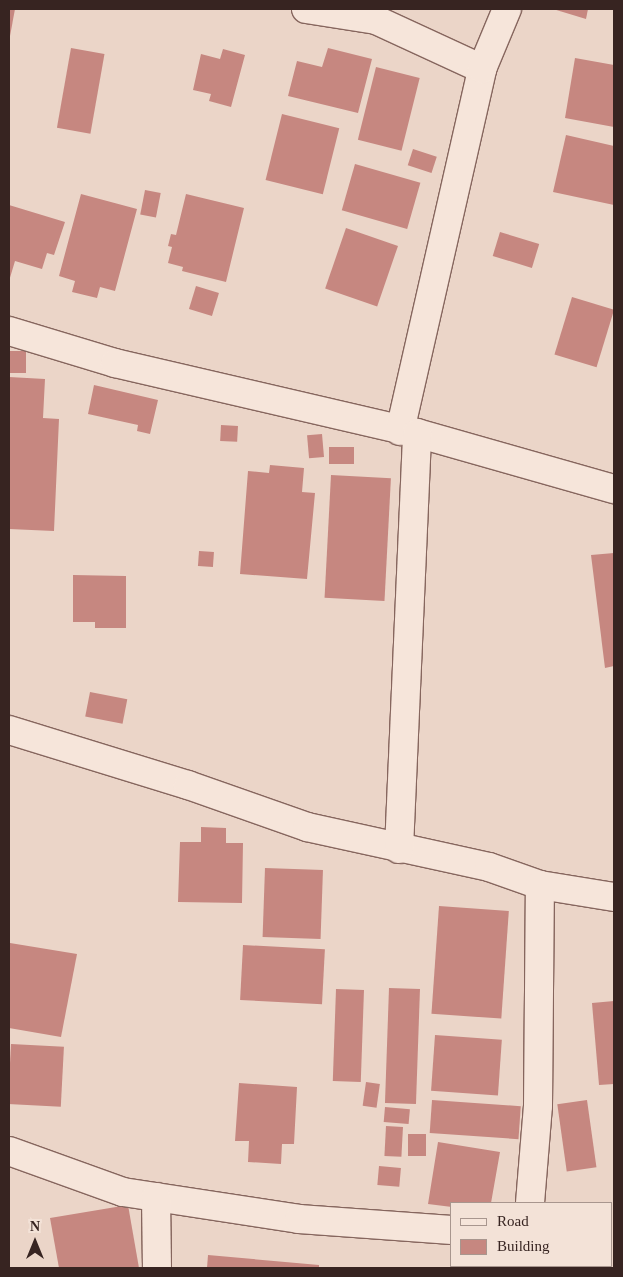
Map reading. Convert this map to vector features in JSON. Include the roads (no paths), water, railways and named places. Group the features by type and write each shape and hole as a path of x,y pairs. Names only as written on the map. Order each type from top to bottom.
{"street":[{"path":"306,9 383,22 482,68"},
{"path":"398,849 408,432 482,68 507,9"},
{"path":"9,331 115,363 408,432 614,488"},
{"path":"9,730 188,785 308,827 398,849 488,867 540,885 614,897"},
{"path":"530,1202 538,1106 540,885"},
{"path":"9,1152 88,1182 156,1198 299,1219 450,1230"},
{"path":"156,1198 157,1268"}]}
